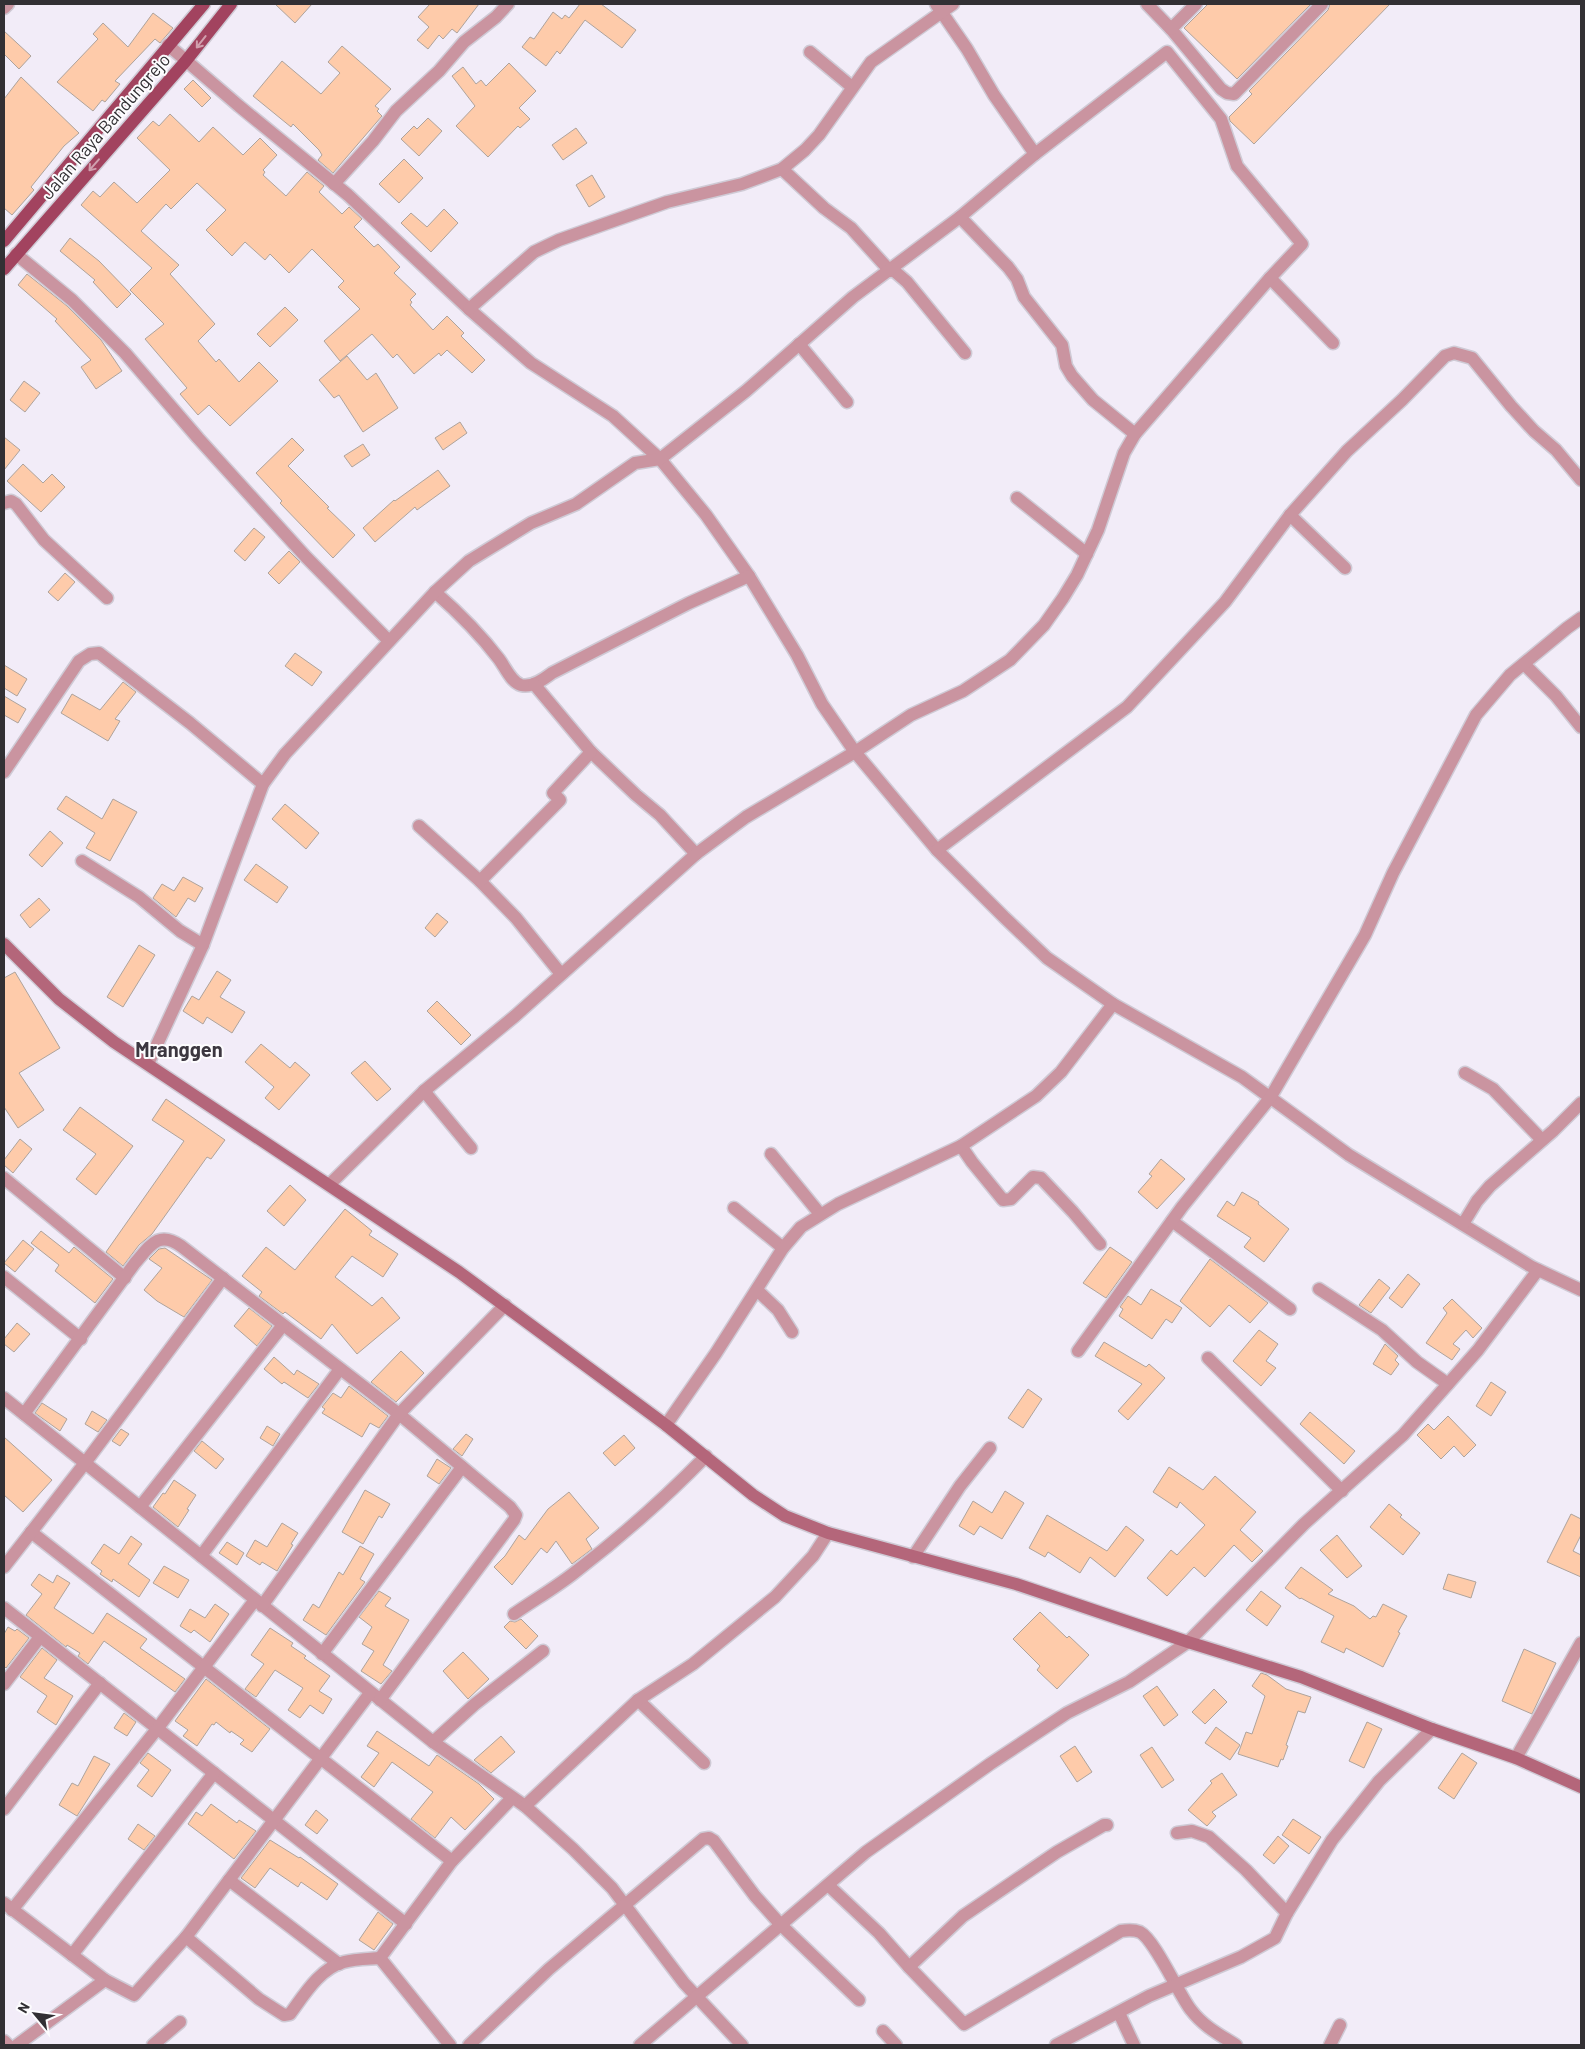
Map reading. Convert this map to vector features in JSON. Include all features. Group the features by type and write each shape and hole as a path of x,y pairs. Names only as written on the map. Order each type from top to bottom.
{"main road":[{"name":"Jalan Raya Bandungrejo","path":"4,241 204,4"},
{"name":"Jalan Raya Bandungrejo","path":"4,269 185,62 231,4"},
{"path":"4,944 59,999 114,1042 330,1184 505,1305 666,1425 754,1495 785,1516 828,1533 1016,1584 1188,1642 1301,1677 1432,1729 1516,1758 1581,1786"}],"street":[{"path":"4,8 8,4"},
{"path":"334,184 373,141 396,111 439,71 464,42 496,17 508,4"},
{"path":"1147,4 1171,29 1221,89 1227,93 1234,94 1322,4"},
{"path":"1171,29 1196,4"},
{"path":"469,309 534,252 559,240 667,202 742,184 782,169 806,150 819,135 871,62 944,6 994,95 1036,154"},
{"path":"168,45 185,62 334,184 469,309 531,363 613,416 660,459 706,515 749,576 797,655 822,704 855,752 937,850 1004,918 1047,958 1113,1004 1242,1077 1349,1155 1538,1270 1581,1290"},
{"path":"810,52 852,87"},
{"path":"148,1064 203,945 264,784 285,754 435,592 469,561 531,523 576,504 635,463 660,459 746,391 852,297 891,270 960,217 1036,154 1167,52 1221,119 1237,166 1302,244 1270,278 1135,434 1124,452 1110,497 1087,554 1063,598 1044,625 1010,660 963,691 911,715 855,752 746,817 696,854 515,1016 424,1091 330,1184"},
{"path":"782,169 824,208 851,228 891,270 907,282 965,353"},
{"path":"960,217 1017,279 1024,297 1062,345 1066,366 1072,376 1093,400 1135,434"},
{"path":"16,254 72,300 125,353 198,438 300,550 390,641"},
{"path":"1270,278 1333,343"},
{"path":"799,344 847,402"},
{"path":"937,850 1127,707 1225,602 1290,515 1347,451 1402,400 1445,356 1454,353 1472,358 1511,406 1534,431 1556,450 1581,480"},
{"path":"1017,498 1087,554"},
{"path":"4,504 11,501 16,504 44,540 107,598"},
{"path":"1290,515 1345,568"},
{"path":"435,592 467,620 487,643 516,683 524,686 534,684 690,603 749,576"},
{"path":"1078,1351 1172,1221 1270,1098 1365,935 1393,874 1476,715 1510,675 1581,618"},
{"path":"4,772 79,661 90,654 99,653 190,723 264,784"},
{"path":"1524,664 1556,696 1581,727"},
{"path":"534,684 591,752 660,815 696,854"},
{"path":"480,881 560,800 553,793 591,752"},
{"path":"419,826 480,881 516,918 561,974"},
{"path":"82,861 139,897 180,931 203,945"},
{"path":"666,1425 783,1248 801,1227 820,1214 961,1146 1036,1096 1061,1072 1113,1004"},
{"path":"1465,1073 1493,1089 1542,1140"},
{"path":"424,1091 471,1148"},
{"path":"1463,1224 1477,1200 1490,1186 1581,1102"},
{"path":"961,1146 1003,1200 1011,1199 1034,1177 1041,1178 1100,1244"},
{"path":"771,1154 820,1214"},
{"path":"4,1178 125,1278"},
{"path":"734,1208 783,1248"},
{"path":"1172,1221 1290,1309"},
{"path":"24,1414 148,1249 164,1239 171,1240 399,1414 510,1507 516,1515 375,1696 321,1759 186,1938 134,1995 105,1980 8,1907 157,1729 258,1603 399,1414 505,1305"},
{"path":"640,2045 866,1852 990,1764 1067,1713 1129,1682 1188,1642 1304,1524 1403,1435 1478,1350 1538,1270"},
{"path":"4,1277 81,1339"},
{"path":"4,1567 223,1278"},
{"path":"1319,1288 1382,1330 1417,1362 1448,1384"},
{"path":"757,1290 778,1310 792,1332"},
{"path":"140,1507 283,1325"},
{"path":"1208,1358 1342,1490"},
{"path":"201,1556 340,1369"},
{"path":"4,1398 433,1742 525,1806 606,1881 684,1982 742,2045"},
{"path":"913,1557 946,1507 990,1448"},
{"path":"514,1614 574,1574 650,1509 706,1456"},
{"path":"322,1654 462,1467"},
{"path":"31,1532 452,1861"},
{"path":"525,1806 638,1700 693,1664 775,1597 813,1556 828,1533"},
{"path":"4,1608 406,1924"},
{"path":"4,1684 40,1637"},
{"path":"1516,1758 1581,1643"},
{"path":"433,1742 475,1704 543,1651"},
{"path":"4,1809 100,1683"},
{"path":"638,1700 704,1763"},
{"path":"1056,2045 1149,1996 1241,1957 1275,1938 1287,1913 1332,1840 1379,1781 1432,1729"},
{"path":"72,1955 214,1773"},
{"path":"186,1938 259,1999 284,2015 290,2014 309,1988 326,1971 339,1964 380,1958 452,1861 512,1798"},
{"path":"909,1967 963,1916 1082,1836 1104,1824 1107,1825"},
{"path":"1177,1833 1192,1831 1209,1837 1246,1870 1287,1913"},
{"path":"470,2045 549,1969 703,1839 709,1838 714,1840 755,1896 780,1924 859,2000"},
{"path":"229,1880 339,1964"},
{"path":"828,1885 879,1933 964,2024 1121,1931 1141,1933 1177,1985 1190,2009 1205,2025 1236,2045"},
{"path":"380,1958 450,2045"},
{"path":"17,2045 105,1980"},
{"path":"1119,2013 1134,2045"},
{"path":"153,2045 180,2022"},
{"path":"1330,2045 1340,2025"},
{"path":"883,2031 896,2045"},
{"path":"4,2040 8,2045"}],"building":[{"path":"275,4 312,4 295,23"},
{"path":"430,4 479,4 457,33 452,29 443,39 439,35 428,49 417,40 429,27 418,17"},
{"path":"580,4 601,4 636,30 622,48 585,20 560,54 557,51 546,66 522,47 530,37 534,39 553,12 562,19 565,15 569,18"},
{"path":"1208,4 1311,4 1237,79 1184,28"},
{"path":"1330,4 1390,4 1254,144 1230,121 1229,117 1252,94 1249,91 1328,10"},
{"path":"153,13 173,28 160,43 155,39 115,81 120,84 105,102 102,100 93,111 57,82 98,39 93,34 103,23 128,47"},
{"path":"4,31 31,56 19,69 4,54"},
{"path":"342,46 391,89 375,106 379,109 377,111 382,116 333,173 318,160 322,155 319,150 293,124 291,127 253,96 282,61 321,94 340,73 328,62"},
{"path":"509,63 536,91 519,108 530,119 520,128 518,126 488,157 456,126 475,106 452,76 463,67 476,84 481,80 486,86"},
{"path":"21,77 79,133 64,146 31,187 34,190 12,215 4,208 4,99"},
{"path":"193,80 211,98 202,107 184,89"},
{"path":"170,114 199,142 213,127 243,155 260,138 277,155 263,170 265,172 263,175 286,196 307,172 324,186 319,192 342,214 349,207 362,219 354,227 374,247 378,244 400,267 394,273 416,294 410,300 412,302 410,305 433,330 447,316 464,333 461,336 485,360 472,373 447,350 441,356 439,353 414,374 397,354 393,358 372,334 340,361 324,341 360,309 338,287 344,281 312,249 289,273 270,254 265,260 245,242 232,256 206,230 226,210 197,183 171,209 166,204 141,231 179,265 170,274 215,324 198,341 216,362 219,359 239,382 259,362 278,381 230,426 209,405 198,415 180,394 187,388 145,339 164,324 130,290 152,268 81,205 93,191 100,197 114,182 137,203 170,170 137,138 153,121 159,126"},
{"path":"428,118 442,131 419,156 401,139 414,126 417,129"},
{"path":"576,128 587,143 563,160 552,145"},
{"path":"404,159 423,178 399,203 379,184"},
{"path":"592,175 605,197 589,207 576,185"},
{"path":"444,209 458,223 431,252 401,223 411,213 427,227"},
{"path":"70,238 99,261 131,294 117,308 93,282 95,280 60,251"},
{"path":"27,274 67,306 101,340 122,371 96,389 81,367 91,360 55,321 57,319 18,285"},
{"path":"285,307 298,320 270,347 257,334"},
{"path":"347,356 367,380 376,373 398,408 363,432 339,395 334,398 319,380"},
{"path":"24,381 40,393 25,412 10,400"},
{"path":"460,422 467,433 443,450 435,438"},
{"path":"4,437 20,450 4,470"},
{"path":"292,438 304,450 288,466 355,535 333,558 280,503 282,501 256,473"},
{"path":"363,444 370,455 352,467 344,456"},
{"path":"23,464 43,483 52,474 65,487 41,512 7,481"},
{"path":"438,470 450,486 417,510 415,507 375,542 363,528 394,500"},
{"path":"254,528 265,537 245,561 234,551"},
{"path":"289,551 300,562 279,584 268,573"},
{"path":"65,573 75,582 58,601 48,592"},
{"path":"295,653 322,672 312,686 285,666"},
{"path":"4,665 27,679 17,696 4,688"},
{"path":"123,682 136,692 115,719 120,721 108,741 61,713 72,694 100,710"},
{"path":"4,696 26,709 18,723 4,715"},
{"path":"66,796 102,819 113,799 137,812 110,861 86,848 95,833 57,809"},
{"path":"285,804 319,833 306,849 272,819"},
{"path":"50,831 63,843 42,867 29,855"},
{"path":"256,864 288,887 277,903 244,880"},
{"path":"183,877 203,888 195,902 188,898 176,917 153,898 162,884 174,891"},
{"path":"39,898 50,910 30,928 20,915"},
{"path":"437,913 448,922 435,937 425,928"},
{"path":"139,945 155,955 123,1007 107,997"},
{"path":"217,971 231,980 220,997 245,1012 232,1033 207,1017 203,1024 183,1011 192,996 199,1000"},
{"path":"15,972 60,1048 19,1073 44,1110 18,1128 4,1107 4,978"},
{"path":"437,1001 471,1035 461,1045 427,1011"},
{"path":"261,1044 290,1068 295,1062 310,1075 279,1110 265,1098 274,1087 245,1062"},
{"path":"365,1061 391,1089 377,1101 351,1073"},
{"path":"166,1099 225,1140 211,1159 207,1157 152,1234 139,1245 123,1266 106,1252 184,1141 152,1120"},
{"path":"80,1107 133,1146 96,1195 76,1179 96,1154 63,1130"},
{"path":"20,1139 32,1149 13,1173 4,1165 4,1160"},
{"path":"1161,1159 1185,1179 1157,1209 1138,1192 1152,1176 1149,1174"},
{"path":"290,1185 306,1200 284,1226 267,1211"},
{"path":"1242,1192 1259,1202 1258,1204 1289,1229 1264,1262 1244,1247 1251,1238 1217,1216 1227,1201 1234,1206"},
{"path":"345,1209 372,1231 369,1235 398,1254 383,1277 352,1256 335,1277 372,1306 382,1297 400,1318 357,1354 332,1324 321,1339 285,1312 283,1314 259,1296 262,1292 242,1276 266,1247 295,1270"},
{"path":"41,1231 69,1253 74,1247 113,1279 95,1303 55,1271 59,1265 31,1243"},
{"path":"23,1240 34,1249 15,1272 4,1263"},
{"path":"1110,1247 1132,1262 1106,1298 1083,1283"},
{"path":"165,1248 212,1280 184,1317 157,1301 144,1290 162,1268 149,1259 159,1249"},
{"path":"1210,1259 1268,1303 1250,1323 1229,1305 1210,1327 1180,1301"},
{"path":"1408,1274 1420,1284 1402,1308 1389,1298"},
{"path":"1379,1279 1390,1288 1371,1313 1359,1305"},
{"path":"1151,1289 1182,1308 1172,1323 1166,1319 1152,1339 1119,1316 1123,1309 1120,1307 1128,1296 1141,1305"},
{"path":"1452,1299 1482,1328 1473,1338 1466,1330 1453,1344 1460,1349 1452,1360 1426,1343 1447,1313 1443,1308"},
{"path":"249,1308 272,1326 257,1346 234,1326"},
{"path":"17,1323 30,1334 14,1352 4,1344 4,1339"},
{"path":"1259,1330 1278,1344 1266,1361 1276,1368 1261,1386 1233,1361"},
{"path":"1104,1342 1146,1367 1149,1364 1165,1378 1128,1420 1118,1411 1142,1384 1095,1356"},
{"path":"1385,1344 1398,1356 1395,1360 1399,1364 1391,1375 1373,1364"},
{"path":"401,1351 424,1373 396,1402 371,1382"},
{"path":"274,1357 294,1375 297,1370 319,1384 308,1398 284,1382 282,1384 264,1369"},
{"path":"1491,1382 1506,1392 1491,1416 1476,1406"},
{"path":"349,1386 388,1416 379,1428 370,1423 362,1437 322,1413 325,1409 322,1407 333,1393 341,1398"},
{"path":"1028,1389 1042,1399 1023,1428 1008,1418"},
{"path":"42,1403 67,1419 60,1431 35,1413"},
{"path":"92,1411 107,1420 98,1432 85,1424"},
{"path":"1310,1412 1355,1451 1344,1464 1300,1424"},
{"path":"1448,1416 1476,1445 1464,1457 1454,1446 1441,1459 1417,1435 1428,1424 1434,1430"},
{"path":"267,1426 280,1434 273,1446 260,1438"},
{"path":"121,1429 129,1434 120,1446 112,1441"},
{"path":"466,1434 473,1439 462,1456 453,1449"},
{"path":"624,1435 635,1448 615,1466 603,1453"},
{"path":"4,1437 52,1480 23,1512 4,1495"},
{"path":"202,1441 224,1459 216,1469 194,1451"},
{"path":"437,1459 451,1468 439,1484 427,1476"},
{"path":"1169,1467 1203,1490 1215,1476 1256,1512 1240,1530 1263,1551 1252,1562 1234,1545 1205,1577 1194,1567 1167,1596 1147,1578 1171,1550 1177,1555 1205,1525 1180,1502 1177,1508 1153,1492"},
{"path":"174,1480 196,1495 178,1527 153,1507"},
{"path":"365,1490 390,1504 382,1518 379,1516 363,1544 342,1532"},
{"path":"1005,1491 1024,1503 1002,1539 980,1526 974,1535 959,1526 973,1501 992,1513"},
{"path":"569,1492 599,1528 586,1539 592,1549 572,1564 556,1541 547,1553 541,1548 512,1585 494,1567 505,1556 519,1535 525,1540 548,1509"},
{"path":"1389,1504 1402,1515 1400,1517 1420,1533 1403,1555 1370,1527"},
{"path":"1571,1514 1581,1519 1581,1535 1573,1551 1581,1555 1581,1577 1547,1562"},
{"path":"1047,1515 1107,1551 1126,1526 1144,1540 1115,1577 1090,1557 1080,1573 1048,1552 1045,1557 1029,1548"},
{"path":"282,1523 298,1533 277,1571 262,1562 260,1565 246,1556 255,1540 267,1547"},
{"path":"1337,1535 1362,1566 1347,1578 1320,1550"},
{"path":"131,1536 142,1544 128,1564 150,1580 139,1597 113,1579 112,1582 100,1574 102,1571 91,1563 104,1544 119,1554"},
{"path":"227,1542 244,1553 237,1565 219,1553"},
{"path":"360,1546 374,1554 360,1579 365,1582 326,1635 303,1620 313,1604 319,1608 339,1572 343,1575"},
{"path":"164,1566 189,1580 178,1598 153,1583"},
{"path":"1301,1567 1333,1590 1328,1594 1354,1606 1370,1619 1373,1616 1376,1617 1383,1604 1407,1616 1383,1667 1346,1648 1344,1653 1321,1642 1334,1616 1300,1599 1285,1588"},
{"path":"39,1574 53,1583 57,1575 70,1583 54,1608 93,1634 107,1613 147,1639 140,1648 185,1679 175,1692 104,1641 88,1664 78,1656 80,1653 67,1645 66,1647 26,1615 42,1594 31,1585"},
{"path":"1448,1574 1476,1582 1471,1598 1443,1589"},
{"path":"379,1591 391,1598 385,1606 409,1620 383,1665 392,1671 381,1684 361,1671 374,1651 362,1644 372,1627 359,1617"},
{"path":"1261,1591 1281,1606 1267,1626 1246,1610"},
{"path":"215,1604 229,1614 210,1642 194,1630 191,1633 180,1626 190,1609 205,1618"},
{"path":"1040,1612 1067,1638 1069,1636 1089,1655 1057,1689 1037,1670 1040,1666 1013,1639"},
{"path":"521,1619 538,1636 526,1649 504,1627 510,1621 515,1622"},
{"path":"8,1627 15,1631 17,1629 29,1638 6,1668 4,1666 4,1634"},
{"path":"270,1628 293,1643 291,1646 306,1656 304,1658 330,1676 319,1691 332,1699 323,1714 310,1705 300,1718 288,1710 303,1688 275,1670 256,1697 245,1689 264,1664 251,1655"},
{"path":"42,1648 57,1660 44,1678 73,1696 56,1725 37,1712 47,1696 20,1677"},
{"path":"1524,1649 1556,1663 1532,1714 1502,1701"},
{"path":"463,1652 489,1679 468,1699 443,1671"},
{"path":"1261,1673 1267,1675 1286,1689 1311,1697 1305,1713 1298,1711 1286,1745 1288,1746 1283,1760 1281,1759 1278,1767 1238,1754 1246,1732 1252,1734 1265,1696 1252,1686"},
{"path":"206,1679 270,1729 252,1752 240,1744 244,1740 231,1731 230,1733 216,1722 214,1725 212,1724 197,1746 183,1736 188,1730 175,1721"},
{"path":"1157,1686 1178,1715 1164,1726 1143,1696"},
{"path":"1214,1689 1227,1702 1205,1724 1192,1712"},
{"path":"124,1713 136,1722 127,1736 114,1728"},
{"path":"1367,1722 1382,1729 1364,1768 1349,1761"},
{"path":"1216,1727 1240,1745 1230,1760 1205,1743"},
{"path":"377,1731 429,1766 437,1755 479,1784 494,1799 465,1830 451,1817 435,1838 411,1819 433,1792 392,1762 374,1787 361,1777 379,1753 367,1746"},
{"path":"501,1736 515,1752 491,1773 474,1760"},
{"path":"1075,1746 1092,1772 1077,1782 1060,1756"},
{"path":"1152,1747 1174,1780 1162,1788 1140,1755"},
{"path":"148,1753 171,1770 152,1797 137,1786 149,1770 140,1763"},
{"path":"1462,1753 1477,1763 1454,1799 1438,1788"},
{"path":"94,1756 110,1764 77,1816 59,1805 72,1783 78,1786"},
{"path":"1222,1773 1237,1795 1212,1812 1216,1816 1207,1826 1188,1810 1212,1783 1210,1781"},
{"path":"211,1804 237,1823 239,1820 256,1831 234,1859 188,1824 196,1812 202,1816"},
{"path":"316,1810 328,1820 317,1834 305,1825"},
{"path":"1293,1819 1321,1837 1309,1854 1282,1835"},
{"path":"138,1824 155,1836 144,1850 128,1839"},
{"path":"1278,1836 1289,1846 1274,1864 1263,1855"},
{"path":"270,1840 300,1857 338,1884 327,1900 301,1882 298,1887 270,1868 255,1888 241,1878"},
{"path":"378,1912 393,1924 374,1950 359,1940"}],"district":[{"name":"Mranggen","path":"179,1049"}]}
